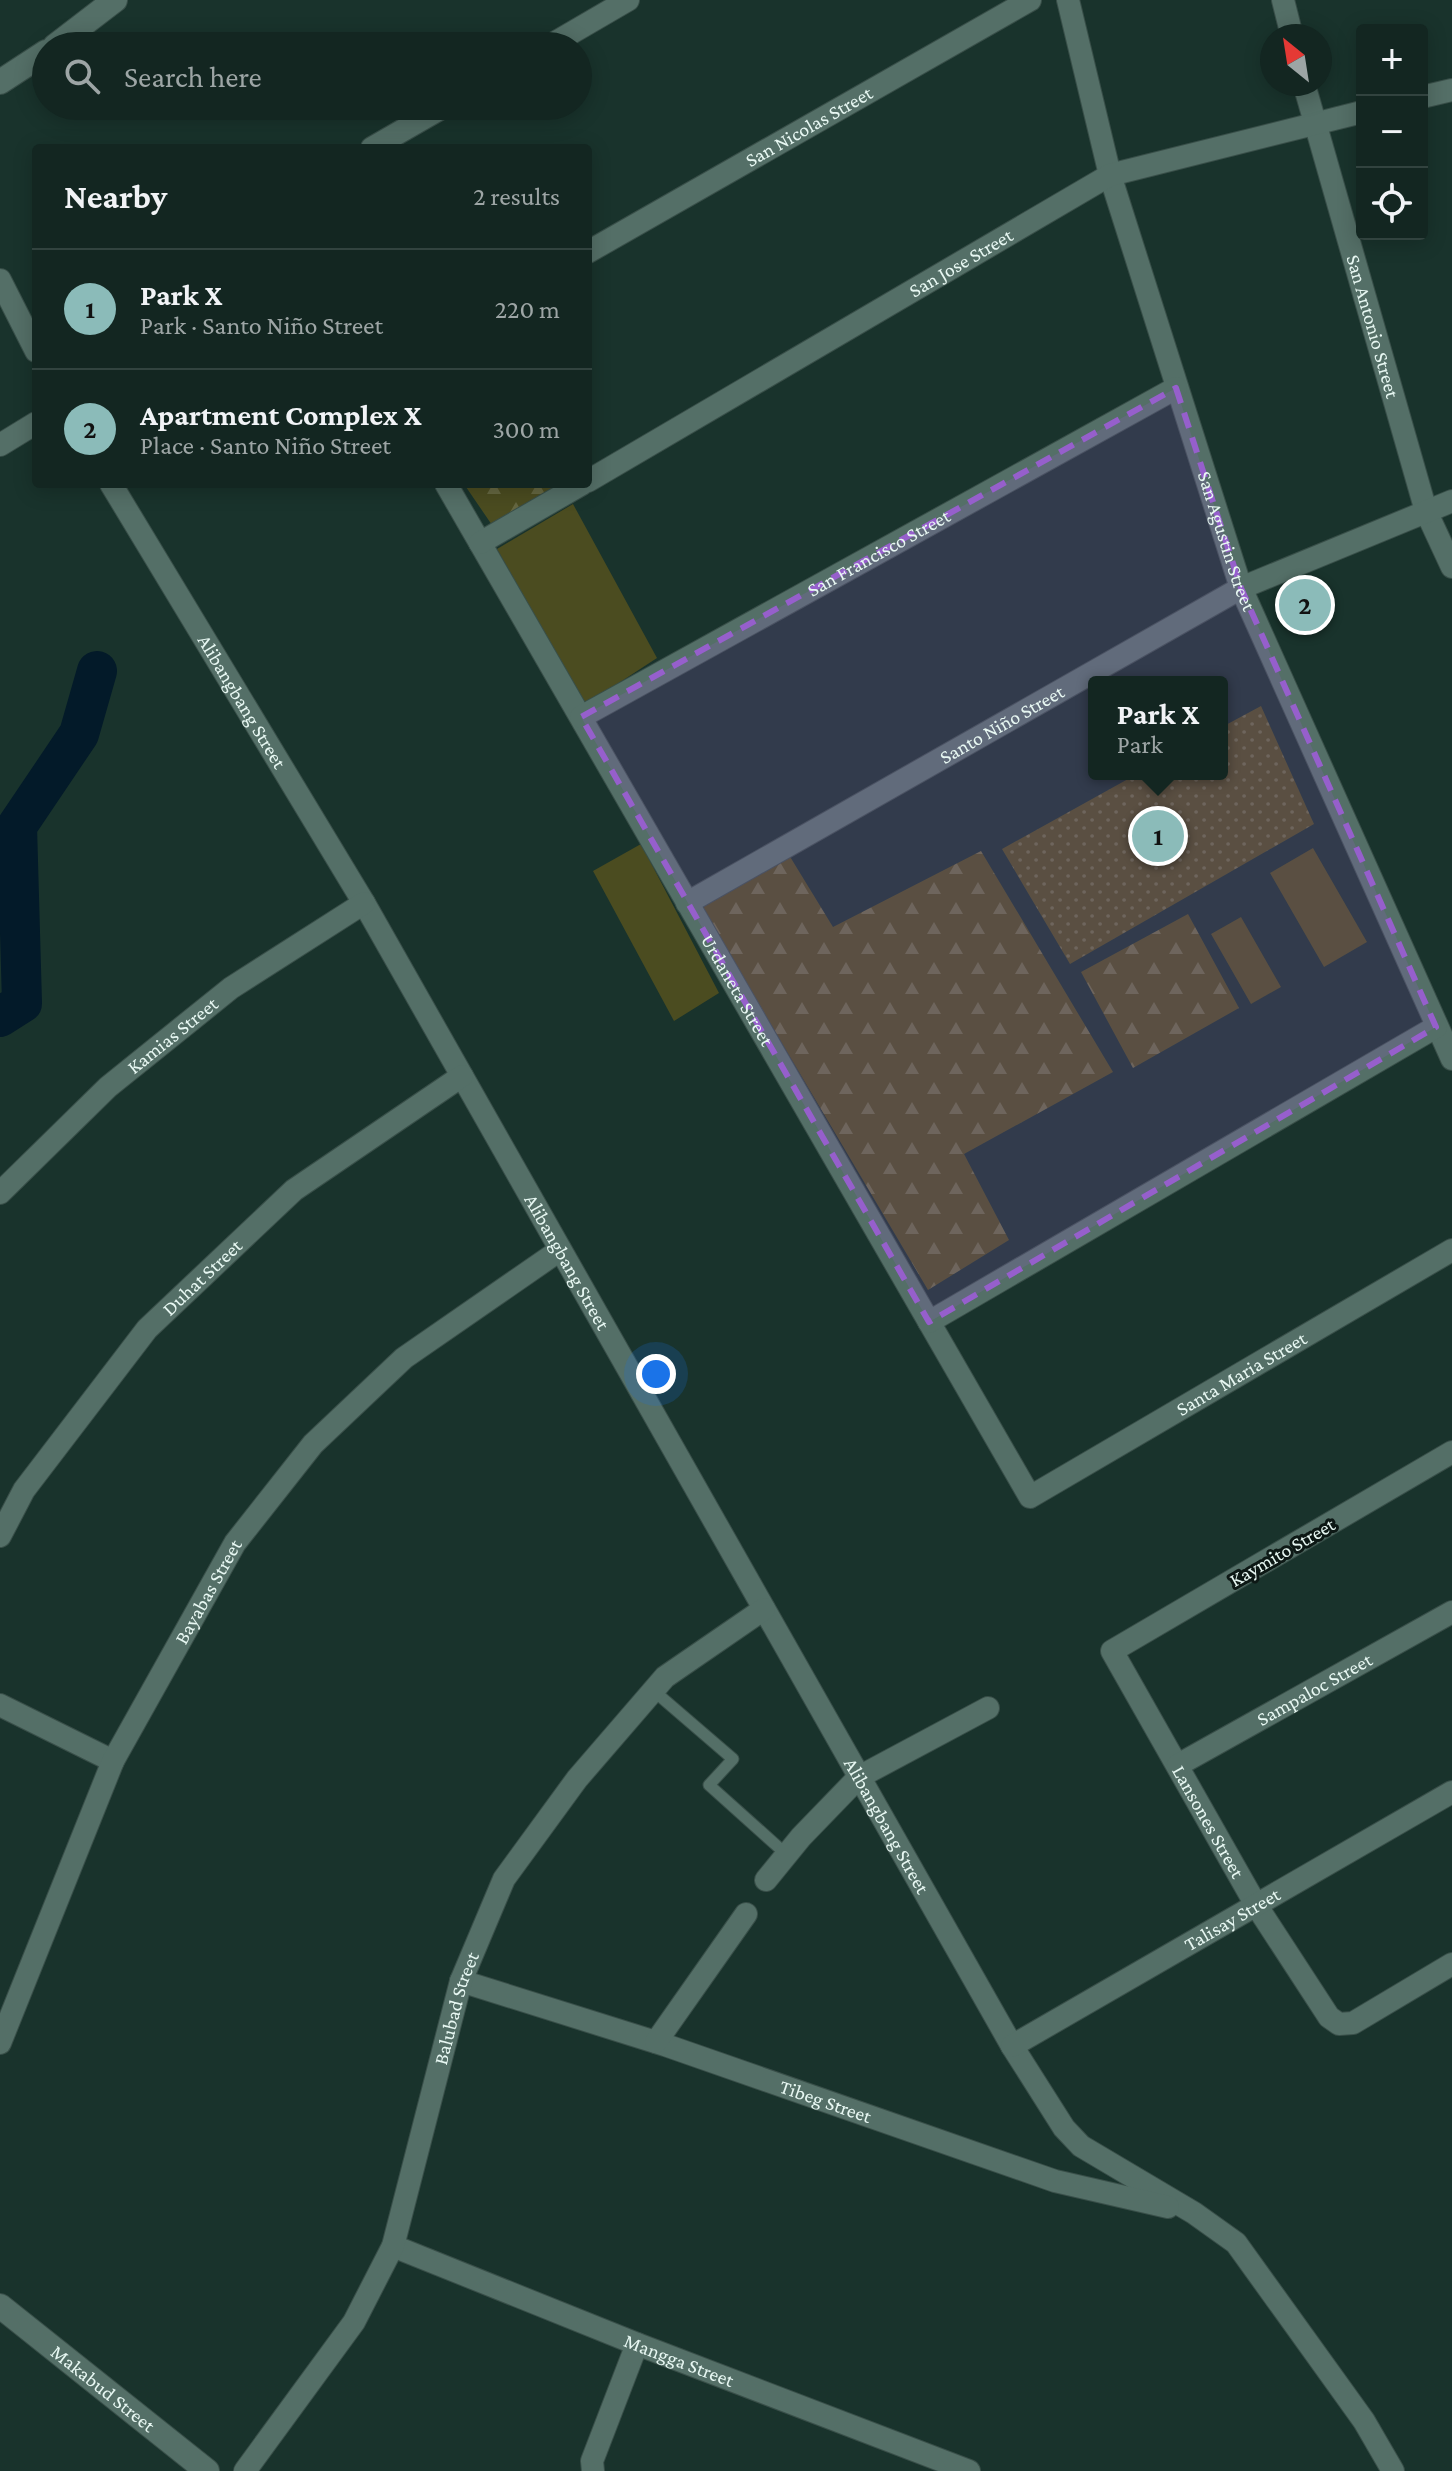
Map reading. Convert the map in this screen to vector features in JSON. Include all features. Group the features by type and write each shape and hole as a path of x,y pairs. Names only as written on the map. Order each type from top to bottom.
{"street":[{"path":"73,32 115,0"},
{"path":"573,32 628,0"},
{"name":"San Nicolas Street","path":"592,250 1030,0"},
{"name":"San Agustin Street","path":"1068,0 1110,175 1241,588 1452,1059"},
{"path":"1283,0 1289,24"},
{"path":"0,82 32,61"},
{"path":"1426,96 1452,90"},
{"name":"San Antonio Street","path":"1307,96 1426,511 1452,567"},
{"name":"San Jose Street","path":"592,479 1110,175 1356,113"},
{"path":"379,144 421,120"},
{"path":"0,280 32,343"},
{"name":"San Francisco Street","path":"581,717 1176,388"},
{"path":"0,445 32,425"},
{"name":"Alibangbang Street","path":"113,488 364,903 1012,2046 1064,2128 1081,2146 1194,2213 1236,2243 1364,2421 1393,2471"},
{"name":"Urdaneta Street","path":"448,488 1030,1497"},
{"path":"480,543 575,488"},
{"name":"Santo Niño Street","path":"687,903 1241,588 1452,501"},
{"name":"Kamias Street","path":"0,1193 108,1087 231,988 364,903"},
{"path":"929,1322 1436,1027"},
{"name":"Duhat Street","path":"0,1536 24,1490 147,1329 294,1190 462,1076"},
{"name":"Bayabas Street","path":"0,2043 113,1761 235,1543 313,1444 404,1358 560,1250"},
{"name":"Santa Maria Street","path":"1030,1497 1452,1250"},
{"name":"Kaymito Street","path":"1112,1651 1452,1452"},
{"name":"Balubad Street","path":"245,2471 354,2322 393,2246 461,1981 504,1879 577,1779 665,1677 764,1609"},
{"name":"Sampaloc Street","path":"1178,1765 1452,1612"},
{"name":"Lansones Street","path":"1112,1651 1256,1905 1329,2017 1339,2024 1353,2023 1452,1964"},
{"path":"0,1705 113,1761"},
{"path":"766,1880 786,1854 859,1777 988,1708"},
{"name":"Talisay Street","path":"1012,2046 1452,1792"},
{"path":"656,2042 746,1914"},
{"name":"Tibeg Street","path":"461,1981 656,2042 1055,2181 1194,2213"},
{"name":"Mangga Street","path":"393,2246 637,2344 969,2471"},
{"name":"Makabud Street","path":"0,2306 207,2471"},
{"path":"593,2471 592,2461 637,2344"}],"lane":[{"path":"654,1691 733,1759 709,1785 786,1854"}],"highlighted area":[{"path":"1176,388 1241,588 1436,1027 929,1322 581,717"}],"green space":[{"path":"467,488 555,488 492,525"},
{"path":"573,504 657,658 585,705 497,549"},
{"path":"1261,706 1314,824 1070,964 1002,849 1126,780 1228,780 1228,724"},
{"path":"641,844 719,993 674,1021 593,871"},
{"path":"1313,848 1367,942 1324,967 1270,873"},
{"path":"981,851 1113,1072 964,1154 1009,1240 928,1290 699,903 789,855 833,927"},
{"path":"1188,914 1239,1008 1133,1068 1081,972"},
{"path":"1241,917 1281,987 1251,1004 1211,934"}],"waterway":[{"path":"0,1017 22,1003 17,826 79,734 97,671"}],"place":[{"name":"Apartment Complex X","path":"1305,605"},
{"name":"Park X","path":"1158,836"}]}
